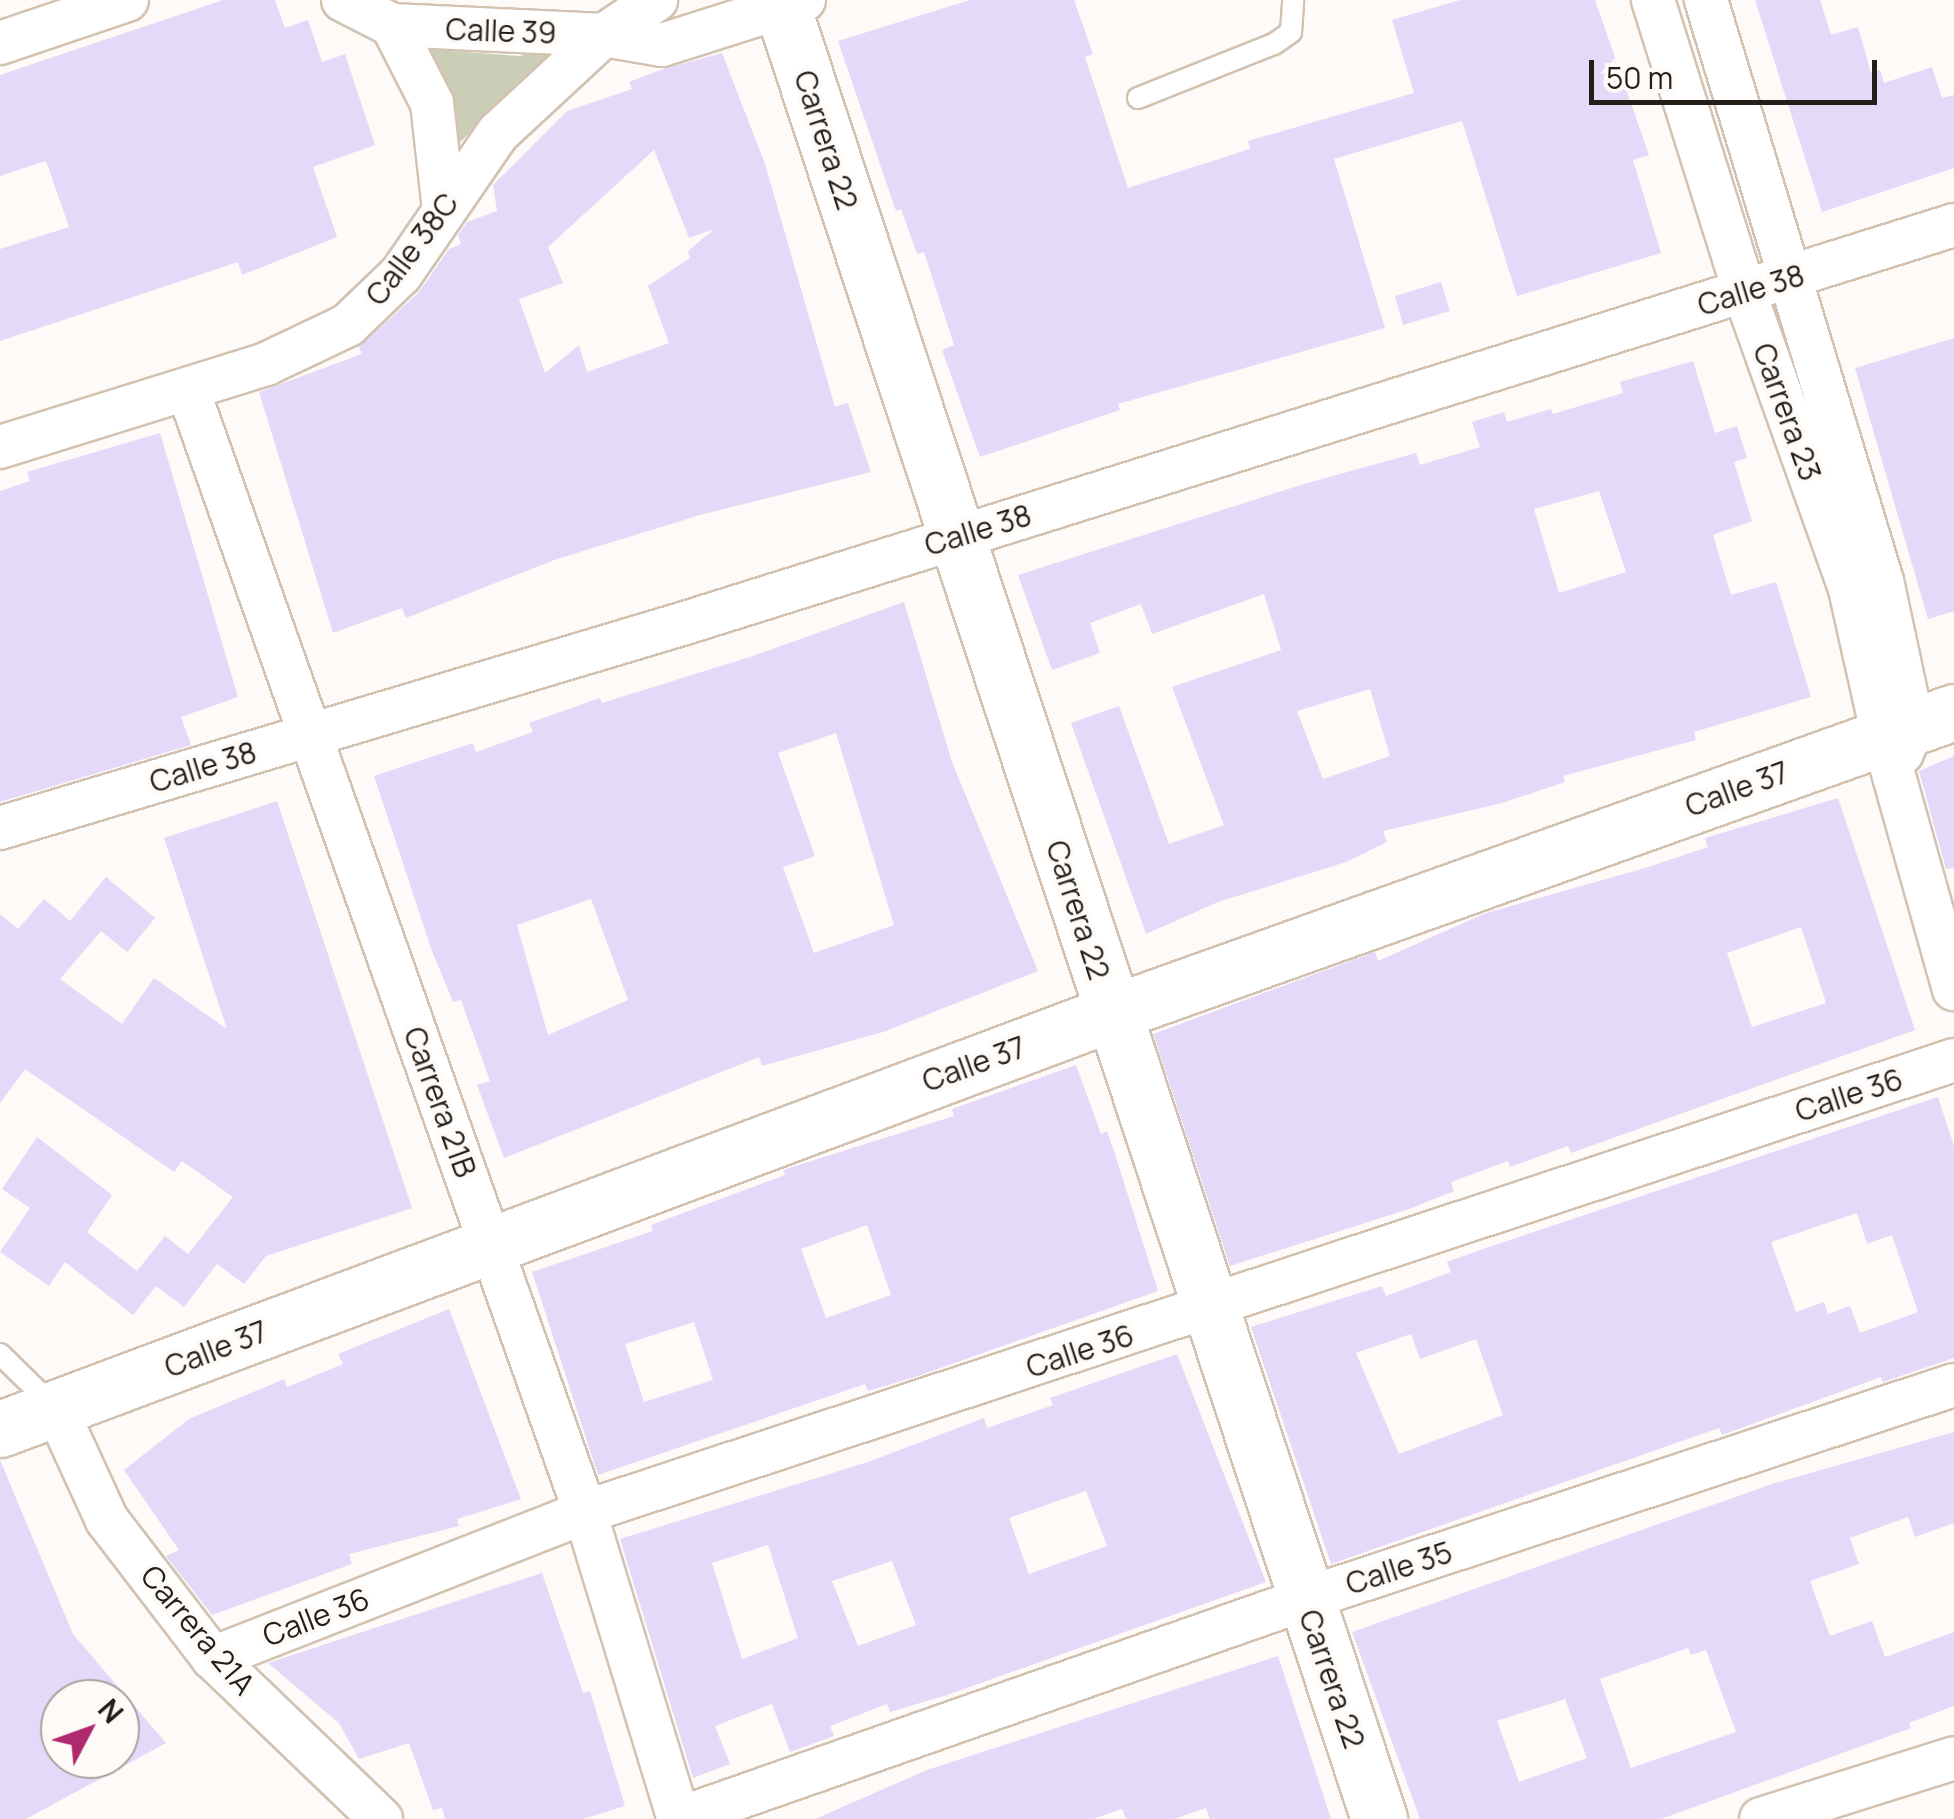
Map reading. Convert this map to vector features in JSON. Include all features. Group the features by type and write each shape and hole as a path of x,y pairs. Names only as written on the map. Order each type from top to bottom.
{"street":[{"path":"0,43 73,9 127,0"},
{"name":"Calle 39","path":"344,0 392,25 604,35 662,45 789,2"},
{"path":"604,35 656,0"},
{"name":"Carrera 23","path":"1653,0 1744,291 1850,590 1912,736"},
{"name":"Carrera 23","path":"1706,0 1882,581 1954,989"},
{"name":"Carrera 22","path":"789,2 956,537 1379,1819"},
{"path":"392,25 432,103 444,210"},
{"name":"Calle 38C","path":"0,446 188,390 317,345 348,325 401,274 498,133 604,35"},
{"name":"Calle 38","path":"0,828 956,537 1954,226"},
{"name":"Carrera 21B","path":"188,390 305,736 492,1242 585,1512 679,1819"},
{"name":"Calle 37","path":"0,1429 57,1411 492,1242 1112,1013 1912,736"},
{"name":"Calle 36","path":"213,1658 585,1512 1954,1060"},
{"name":"Calle 35","path":"679,1819 1305,1599 1954,1385"},
{"name":"Carrera 21A","path":"57,1411 107,1520 213,1658 380,1819"},
{"path":"1761,1819 1954,1758"}],"lane":[{"path":"1138,98 1274,44 1290,32 1294,0"},
{"path":"0,1354 57,1411"}],"green space":[{"path":"568,46 452,150 425,49 519,56"}],"building":[{"path":"223,0 275,0 285,28 308,20 322,62 345,54 375,145 313,167 337,237 242,275 238,262 0,341 0,249 69,227 46,161 0,176 0,75"},
{"path":"970,0 1074,0 1093,54 1085,57 1128,188 1250,149 1248,141 1414,93 1392,20 1460,0 1595,0 1649,155 1633,160 1661,253 1517,296 1462,121 1334,159 1385,328 1118,404 1120,410 980,457 942,350 954,345 924,252 917,254 901,209 896,211 838,41"},
{"path":"1755,0 1820,0 1831,35 1858,27 1871,73 1880,70 1884,83 1932,67 1942,98 1954,95 1954,168 1822,212"},
{"path":"722,53 765,164 835,407 848,403 871,472 700,515 557,559 406,618 402,608 333,633 259,392 362,354 359,347 419,292 449,249 461,244 458,235 467,222 497,211 493,185 567,111 632,89 629,82","holes":["654,150 689,238 714,229 688,251 690,258 648,286 669,343 587,372 579,345 545,373 519,299 563,283 548,247"]},
{"path":"1441,282 1450,311 1403,325 1395,296"},
{"path":"1954,338 1954,611 1928,619 1855,368"},
{"path":"1693,361 1715,433 1737,426 1747,458 1734,462 1752,521 1713,535 1731,595 1776,582 1811,697 1694,732 1696,740 1563,776 1565,782 1502,803 1383,831 1387,842 1346,862 1218,902 1146,934 1071,723 1119,706 1169,844 1224,825 1172,687 1281,650 1264,594 1152,634 1141,604 1090,623 1100,653 1052,670 1018,575 1304,484 1416,453 1420,465 1480,447 1472,422 1504,412 1507,422 1551,409 1553,414 1623,393 1620,382","holes":["1599,491 1626,572 1559,593 1534,509","1370,689 1390,756 1323,779 1297,711"]},
{"path":"160,433 238,697 181,717 191,745 0,802 0,491 30,481 27,472"},
{"path":"904,602 952,762 1038,971 883,1032 762,1066 759,1057 504,1158 477,1085 490,1081 461,1000 453,1002 432,951 374,776 473,743 476,752 533,732 529,723 600,698 602,703 753,656","holes":["836,733 894,925 814,953 783,867 815,856 778,753","591,899 628,1000 548,1035 517,925"]},
{"path":"1954,756 1954,868 1946,869 1919,771"},
{"path":"1838,798 1915,1030 1571,1153 1568,1146 1510,1167 1508,1161 1451,1182 1454,1191 1412,1208 1230,1266 1153,1034 1375,952 1378,961 1486,913 1708,847 1705,838","holes":["1801,927 1826,1003 1752,1027 1727,953"]},
{"path":"277,801 412,1208 266,1256 244,1284 217,1264 184,1307 156,1286 133,1315 65,1262 49,1286 0,1252 30,1208 2,1189 37,1137 112,1195 87,1232 137,1271 165,1236 188,1254 233,1197 182,1161 174,1172 25,1069 0,1103 0,914 18,929 44,899 70,921 106,877 155,918 127,952 101,931 60,979 122,1024 154,978 227,1029 164,838"},
{"path":"1076,1065 1101,1134 1107,1131 1158,1291 915,1377 868,1391 865,1384 598,1475 532,1272 653,1231 651,1225 785,1175 783,1170 954,1116 952,1109","holes":["867,1225 891,1295 826,1318 801,1249","694,1322 713,1380 644,1402 625,1344"]},
{"path":"1938,1097 1954,1146 1954,1358 1883,1382 1881,1377 1722,1435 1719,1428 1331,1564 1251,1327 1382,1286 1386,1296 1451,1272 1447,1262","holes":["1857,1213 1867,1244 1892,1235 1918,1312 1860,1333 1850,1306 1828,1314 1824,1302 1796,1312 1771,1242","1411,1334 1420,1359 1476,1339 1503,1415 1399,1454 1356,1353"]},
{"path":"449,1309 521,1499 457,1519 459,1526 349,1554 352,1564 212,1615 166,1556 179,1550 124,1470 189,1419 284,1379 287,1387 343,1364 338,1354"},
{"path":"1177,1354 1266,1582 947,1695 890,1712 887,1704 830,1726 834,1736 790,1752 772,1704 715,1726 730,1764 693,1778 620,1539 868,1462 984,1418 987,1428 1053,1405 1050,1398","holes":["1086,1491 1107,1546 1029,1574 1009,1518","768,1545 798,1638 742,1659 712,1563","892,1561 916,1625 858,1646 832,1581"]},
{"path":"1954,1432 1954,1523 1915,1537 1908,1517 1850,1538 1859,1564 1810,1581 1830,1636 1872,1621 1885,1657 1954,1632 1954,1706 1909,1723 1911,1728 1661,1819 1420,1819 1352,1632 1775,1483","holes":["1688,1648 1691,1655 1706,1650 1736,1732 1631,1768 1600,1679","1565,1699 1587,1758 1519,1782 1497,1721"]},
{"path":"0,1460 73,1634 111,1679 40,1679 40,1779 100,1779 26,1819 0,1819"},
{"path":"542,1573 583,1693 590,1691 625,1806 583,1819 445,1819 442,1808 433,1810 409,1743 359,1759 339,1723 268,1663"},
{"path":"1278,1656 1331,1819 1210,1819 1206,1808 1174,1819 1126,1819 1122,1809 1093,1819 815,1819 927,1770"},
{"path":"140,1713 166,1743 140,1757"}]}
